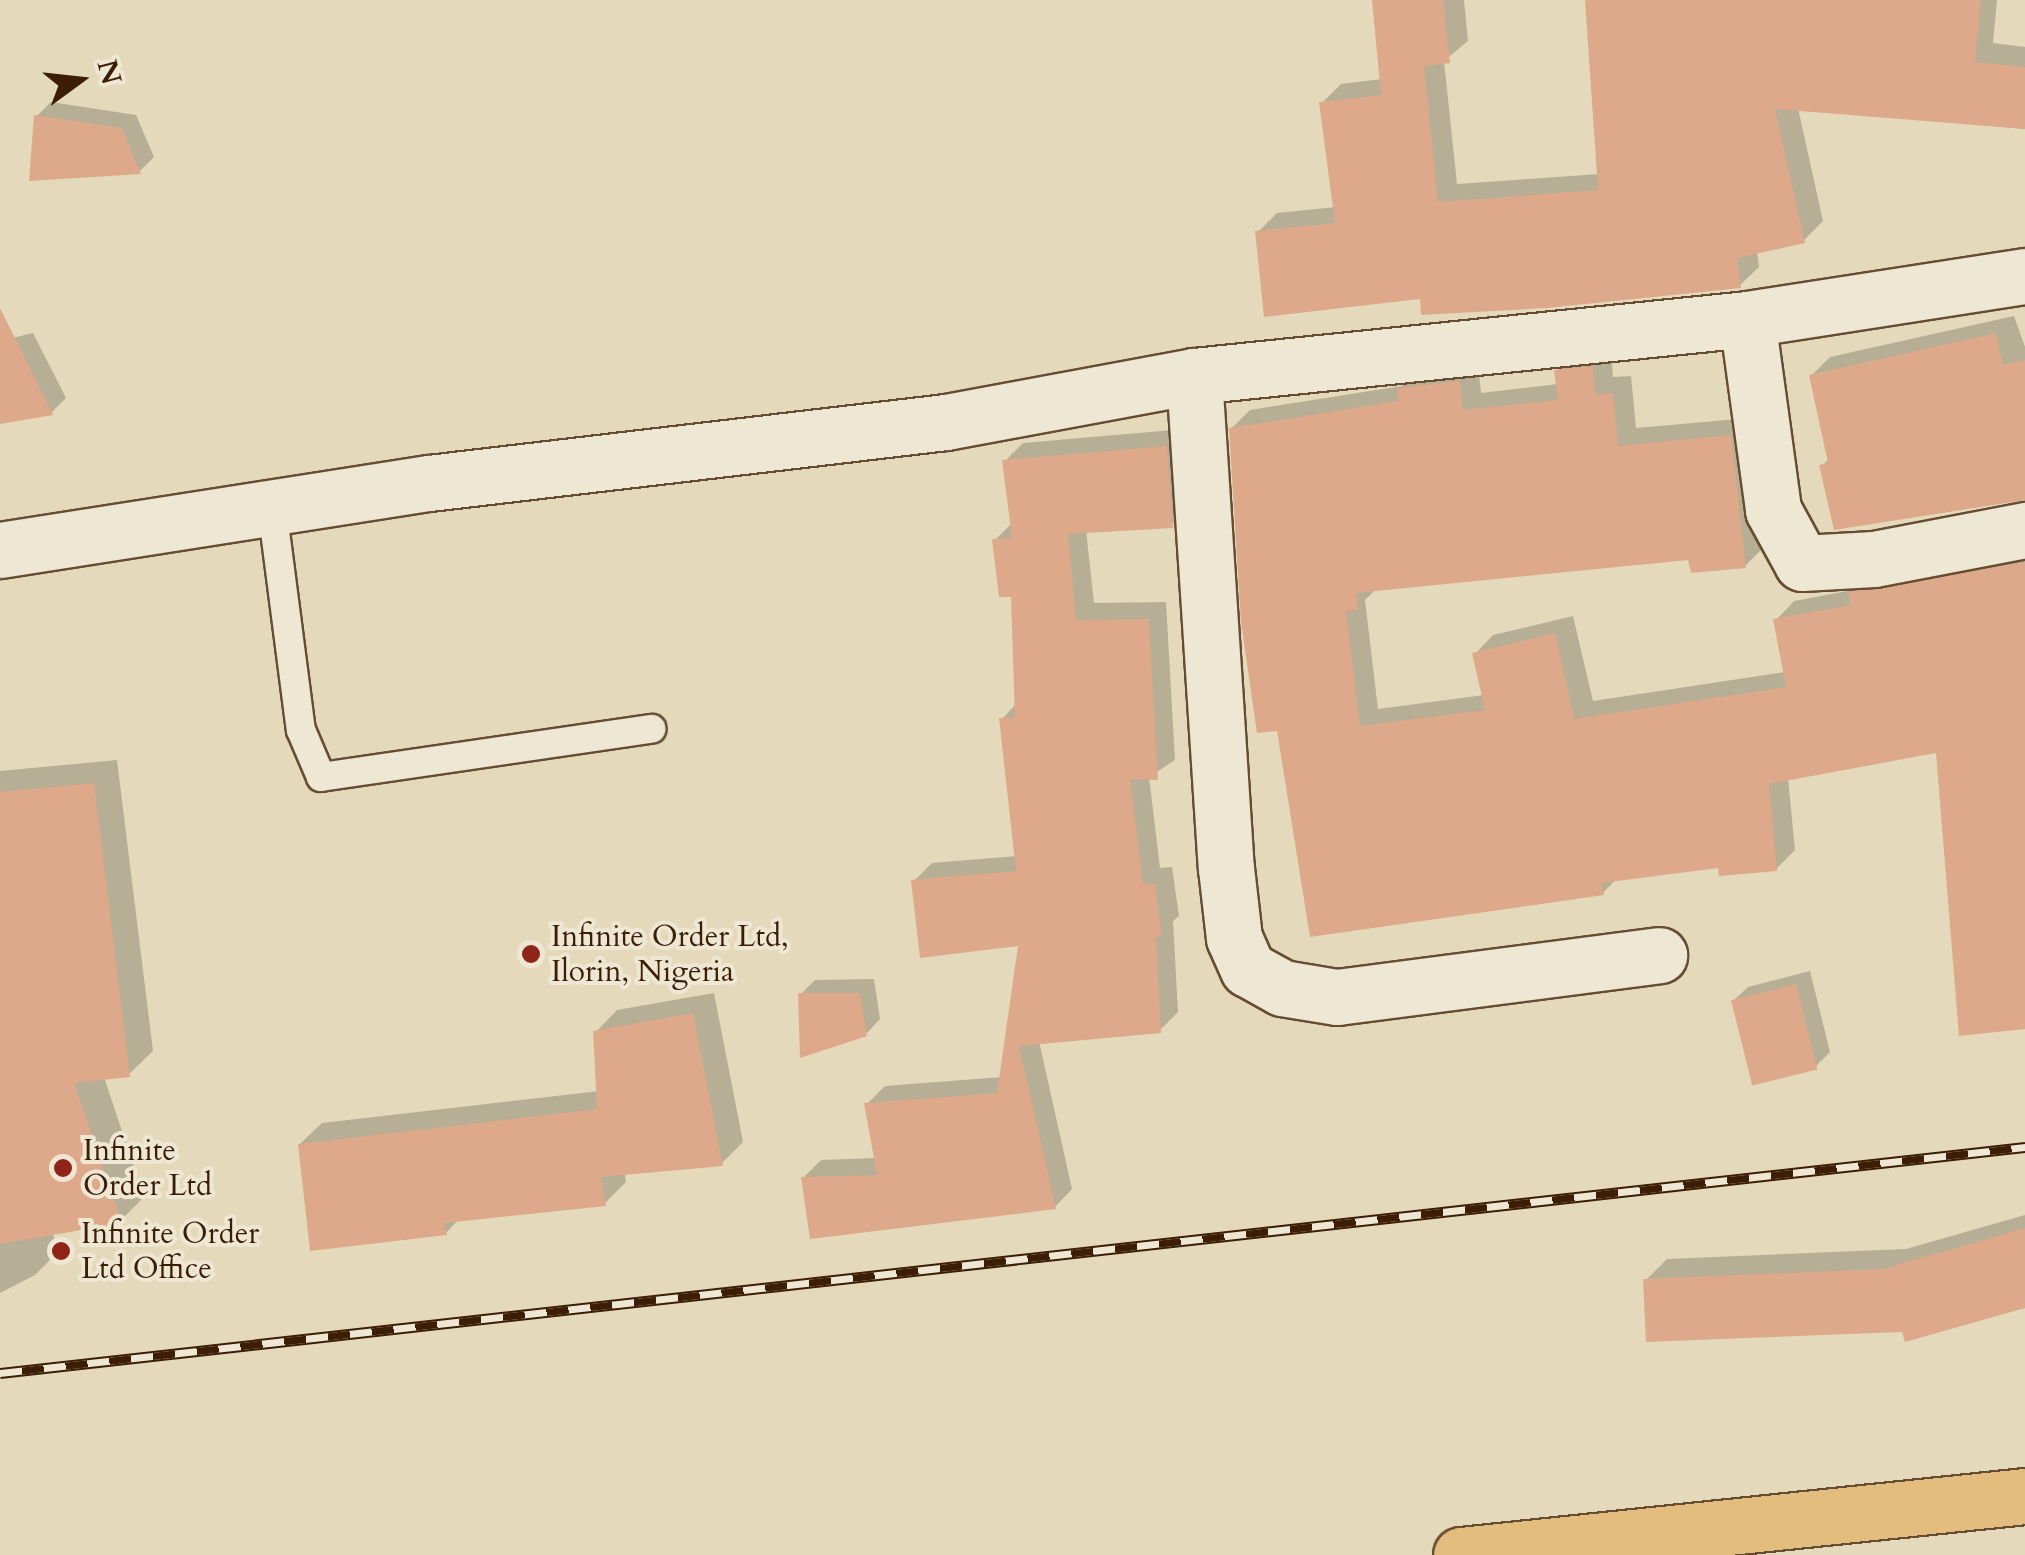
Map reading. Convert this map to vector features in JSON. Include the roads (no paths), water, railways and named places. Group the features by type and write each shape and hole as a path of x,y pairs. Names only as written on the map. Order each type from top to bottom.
{"highway":[{"path":"1462,1555 2025,1496"}],"street":[{"path":"0,550 272,508 946,422 1194,376 1746,319 2025,276"},
{"path":"1746,319 1773,510 1802,562 1874,559 2025,530"},
{"path":"1194,376 1226,868 1234,938 1248,970 1282,988 1337,997 1659,955"}],"lane":[{"path":"272,508 301,730 321,778 652,730"}],"railway":[{"path":"0,1373 2025,1147"}],"place":[{"name":"Infinite Order Ltd, Ilorin, Nigeria","path":"531,954"},
{"name":"Infinite Order Ltd","path":"63,1168"},
{"name":"Infinite Order Ltd Office","path":"61,1251"}]}
